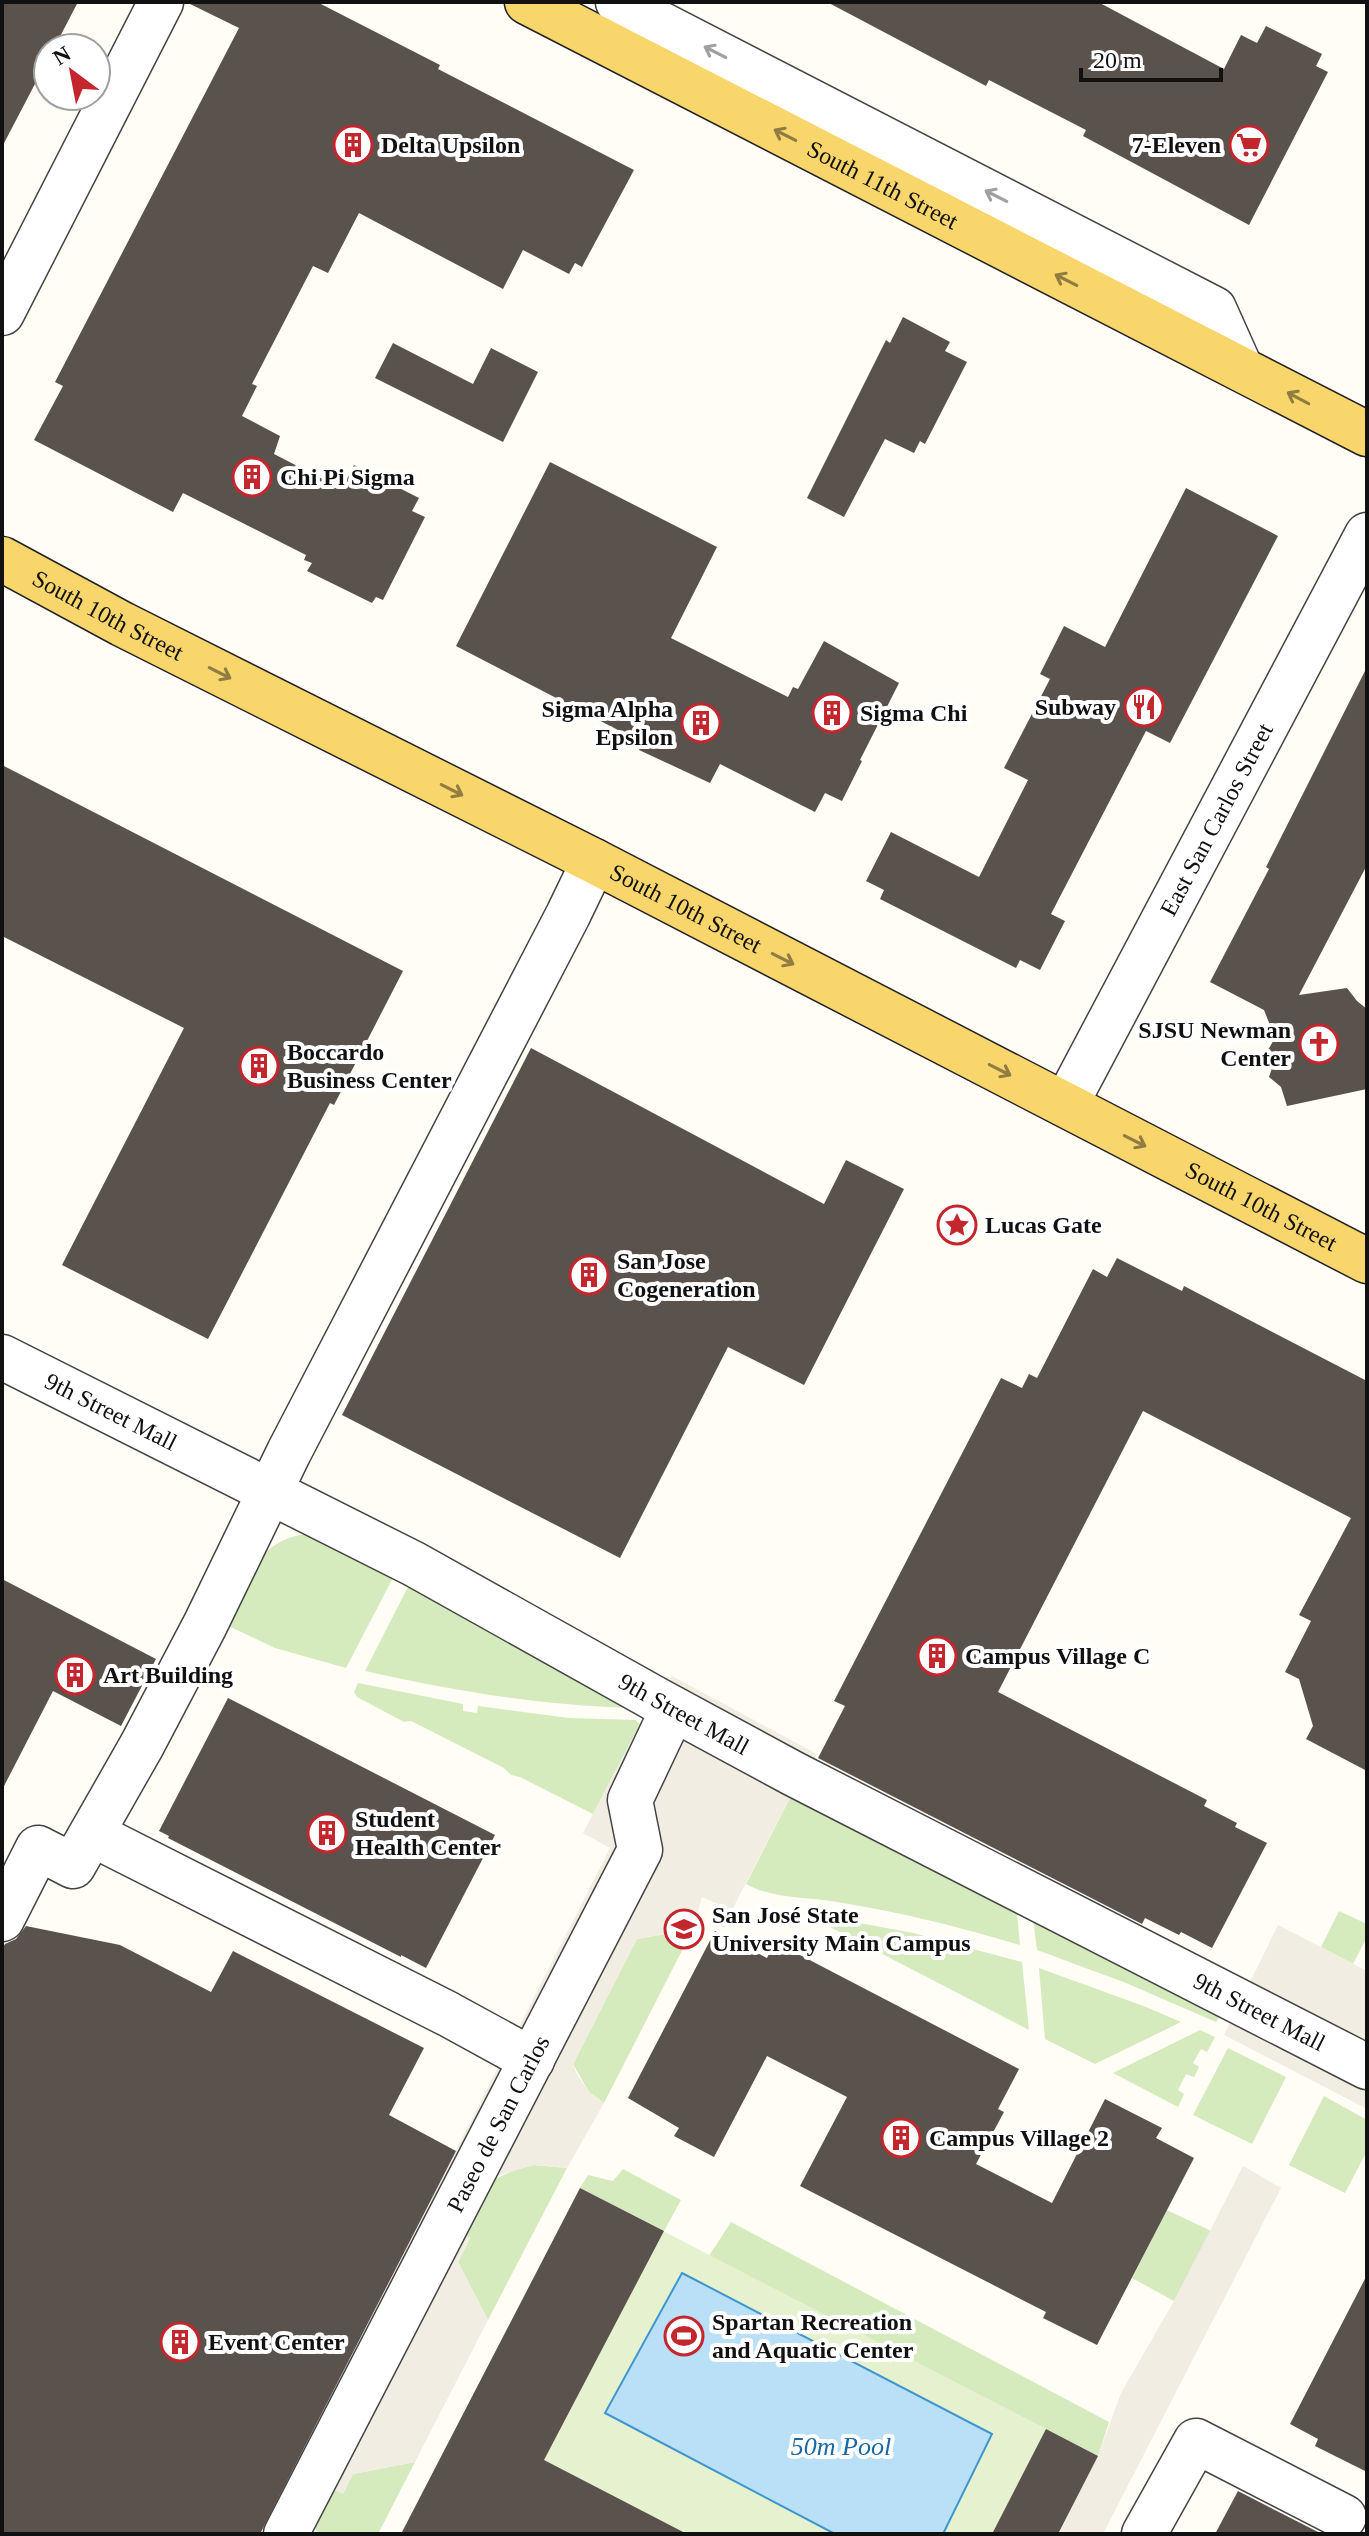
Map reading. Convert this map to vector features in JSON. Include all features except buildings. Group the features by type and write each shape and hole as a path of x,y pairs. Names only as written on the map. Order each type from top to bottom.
{"main road":[{"name":"South 11th Street","path":"527,2 1367,434"},
{"name":"South 10th Street","path":"2,559 122,624 594,861 1367,1261"}],"street":[{"path":"2,313 161,2"},
{"name":"South 11th Street","path":"621,3 1214,309 1240,367"},
{"name":"East San Carlos Street","path":"1066,1104 1367,535"},
{"path":"2,1919 38,1848 73,1866 142,1745 205,1625 269,1491 594,861"},
{"name":"9th Street Mall","path":"2,1357 414,1564 673,1709 1006,1884 1367,2067"},
{"name":"Paseo de San Carlos","path":"286,2534 640,1850 630,1800 673,1709"},
{"path":"92,1834 448,2014 532,2060"},
{"path":"1144,2534 1196,2441 1344,2517"}],"green space":[{"path":"306,1534 395,1574 346,1668 275,1648 224,1624 254,1566 264,1555 289,1538"},
{"path":"411,1581 635,1708 499,1696 365,1671"},
{"path":"358,1683 463,1704 463,1711 477,1713 478,1706 569,1718 635,1720 640,1724 593,1814 511,1775 504,1768 411,1721 404,1722 357,1697 354,1692"},
{"path":"794,1790 1016,1903 1020,1945 906,1915 779,1895 746,1884"},
{"path":"1032,1911 1223,2010 1216,2022 1126,1983 1037,1950"},
{"path":"1339,1911 1367,1924 1367,1937 1353,1964 1321,1947"},
{"path":"801,1912 913,1933 1022,1962 1029,2030"},
{"path":"693,1929 604,2103 589,2092 573,2064 637,1939"},
{"path":"1039,1968 1181,2022 1095,2064 1045,2039"},
{"path":"1200,2030 1215,2037 1207,2052 1201,2049 1193,2063 1199,2067 1194,2077 1186,2074 1178,2090 1184,2094 1178,2107 1113,2073"},
{"path":"1228,2048 1286,2077 1252,2144 1193,2115"},
{"path":"1324,2096 1367,2120 1367,2151 1345,2193 1289,2165"},
{"path":"534,2165 567,2168 488,2320 458,2262 470,2238 461,2232 491,2181 516,2169"},
{"path":"623,2169 681,2200 664,2231 580,2188 588,2175 613,2181"},
{"name":"Spartan Recreation and Aquatic Center","path":"580,2188 1098,2456 1058,2534 401,2534"},
{"path":"1167,2210 1211,2231 1174,2301 1132,2278"},
{"path":"731,2222 1109,2422 1098,2456 709,2256"},
{"path":"415,2462 378,2534 319,2534 315,2528 335,2490 343,2493 353,2474"}],"shaded area":[{"path":"672,1676 817,1754 794,1790 732,1910 702,1897 693,1929 637,1939 573,2064 589,2092 604,2103 567,2168 534,2165 500,2175 491,2181 461,2232 470,2238 458,2262 488,2320 415,2462 353,2474 343,2494 334,2490 312,2534 260,2534 610,1848 583,1833 640,1724 649,1717"},
{"path":"1278,1925 1367,1971 1367,2109 1224,2035"},
{"path":"1243,2166 1281,2188 1103,2534 1058,2534 1098,2456 1121,2393 1174,2301"}],"water":[{"name":"50m Pool","path":"682,2273 992,2434 943,2534 835,2534 605,2413"}],"place":[{"name":"Delta Upsilon","path":"353,145"},
{"name":"7-Eleven","path":"1249,145"},
{"name":"Chi Pi Sigma","path":"252,477"},
{"name":"Subway","path":"1144,707"},
{"name":"Sigma Chi","path":"832,713"},
{"name":"Sigma Alpha Epsilon","path":"701,723"},
{"name":"SJSU Newman Center","path":"1319,1044"},
{"name":"Boccardo Business Center","path":"259,1066"},
{"name":"Lucas Gate","path":"957,1225"},
{"name":"San Jose Cogeneration","path":"589,1275"},
{"name":"Campus Village C","path":"937,1656"},
{"name":"Art Building","path":"75,1675"},
{"name":"Student Health Center","path":"327,1833"},
{"name":"San José State University Main Campus","path":"684,1929"},
{"name":"Campus Village 2","path":"901,2138"},
{"name":"Spartan Recreation and Aquatic Center","path":"684,2336"},
{"name":"Event Center","path":"180,2342"}]}
